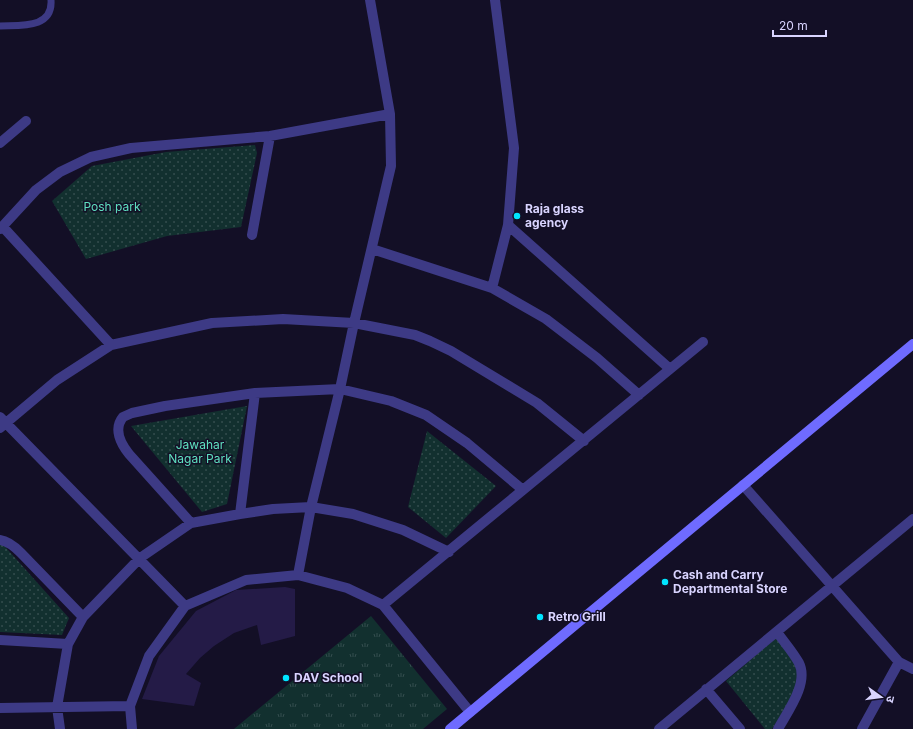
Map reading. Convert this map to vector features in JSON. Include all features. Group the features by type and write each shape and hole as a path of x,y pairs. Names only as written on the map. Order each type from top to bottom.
{"main road":[{"path":"450,729 913,344"}],"street":[{"path":"298,575 311,507 340,389 390,166 390,114 370,0"},
{"path":"492,288 508,225 514,148 495,0"},
{"path":"112,345 1,228 36,190 60,172 91,157 131,148 270,136 390,114"},
{"path":"0,143 26,121"},
{"path":"252,235 270,136"},
{"path":"508,225 670,369"},
{"path":"372,249 492,288 546,319 597,358 639,395"},
{"path":"185,606 140,558 2,422 57,380 112,345 212,323 283,319 354,323 415,336 451,351 537,403 584,441"},
{"path":"384,606 703,342"},
{"path":"191,523 128,454 122,445 118,431 123,417 132,413 165,406 255,393 340,389 391,401 426,414 467,443 523,490"},
{"path":"240,514 255,393"},
{"path":"743,485 898,662 913,669"},
{"path":"60,729 57,707 68,644 83,617 140,558 191,523 240,514 311,507 352,514 403,530 449,552"},
{"path":"659,729 913,519"},
{"path":"0,540 9,543 21,553 83,617"},
{"path":"132,729 130,706 149,656 185,606 246,580 298,575 347,588 384,606 470,712"},
{"path":"777,632 799,663 802,678 798,692 778,729"},
{"path":"0,640 68,644"},
{"path":"862,729 898,662"},
{"path":"706,689 740,729"},
{"path":"0,708 130,706"}],"lane":[{"path":"0,26 39,22 45,19 52,8 51,0"}],"green space":[{"name":"Posh park","path":"255,145 257,153 241,227 167,236 86,259 52,201 92,166 166,152"},
{"name":"Jawahar Nagar Park","path":"247,406 227,504 202,512 131,426"},
{"path":"427,431 496,486 446,538 408,507"},
{"path":"0,541 69,618 62,635 0,632"},
{"path":"371,616 447,709 423,729 234,729"},
{"path":"777,637 796,666 798,673 797,681 786,707 772,729 765,729 726,681"}],"building":[{"path":"285,587 295,589 295,636 261,645 257,625 234,633 214,646 200,658 186,674 201,683 194,706 142,699 159,656 196,611 236,590"}],"place":[{"name":"Raja glass agency","path":"517,216"},
{"name":"Cash and Carry Departmental Store","path":"665,582"},
{"name":"Retro Grill","path":"540,617"},
{"name":"DAV School","path":"286,678"}]}
